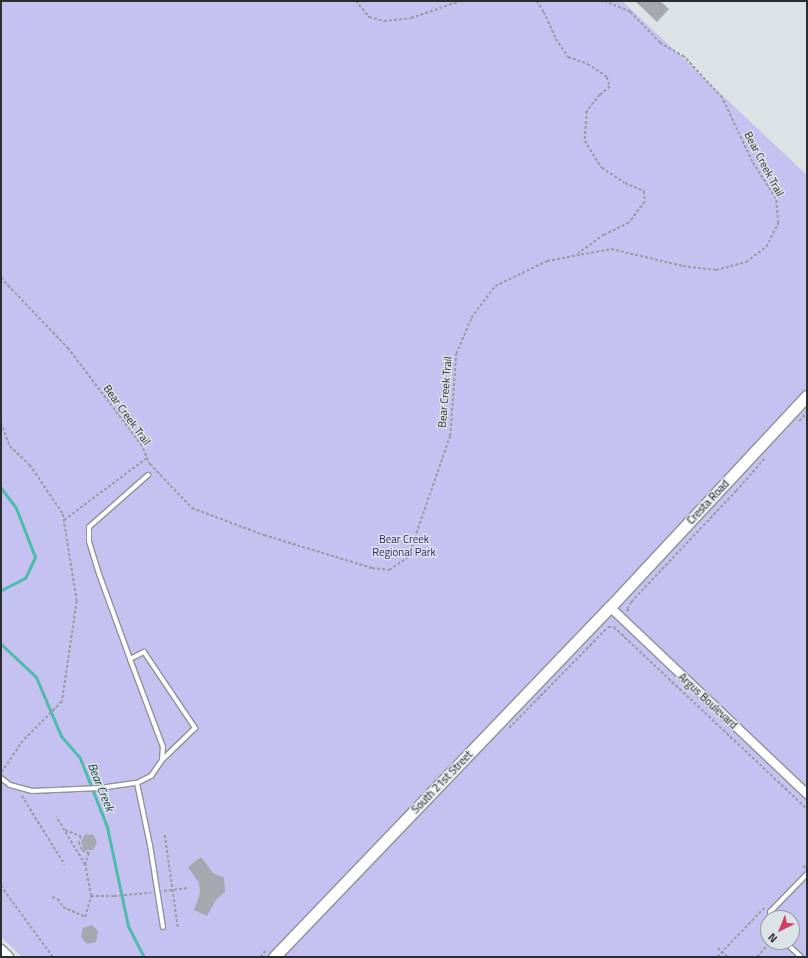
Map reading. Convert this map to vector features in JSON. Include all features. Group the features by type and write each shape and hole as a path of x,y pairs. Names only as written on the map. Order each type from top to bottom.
{"main road":[{"name":"Cresta Road","path":"610,607 807,396"},
{"name":"South 21st Street","path":"274,957 610,607"}],"street":[{"name":"Argus Boulevard","path":"610,607 807,794"},
{"path":"1,950 8,957"}],"lane":[{"path":"148,475 89,527 89,541 99,574 163,747 162,760"},
{"path":"1,778 10,785 32,791 100,788 137,783 152,776 162,760 195,728 144,652 130,659"},
{"path":"137,783 150,845 163,927"},
{"path":"772,910 807,874"},
{"path":"794,950 801,957"}],"path":[{"path":"356,1 369,17 384,21 411,18 460,1"},
{"path":"537,1 544,12 556,39 568,57 588,64 607,78 610,88 600,95 587,111 584,141 602,168 625,183 644,191 645,202 629,223 604,234 576,256"},
{"name":"Bear Creek Trail","path":"1,278 68,348 141,444 150,464 192,508 271,537 372,568 389,570 408,557 450,436 456,354 471,318 495,286 547,261 611,249 683,266 716,270 746,262 756,255 766,247 778,223 776,199 752,162 722,98 684,57 660,43 630,12 603,1"},
{"path":"796,424 807,412"},
{"path":"1,423 10,446 30,465 63,514 77,601 62,702 23,741 1,773"},
{"path":"630,615 627,609 631,602 736,491 765,457"},
{"path":"64,520 147,458"},
{"path":"506,731 608,627 614,627 807,809"},
{"path":"20,788 23,800 59,853 65,865"},
{"path":"52,897 58,899 63,907 85,917 91,896 85,865 56,817"},
{"path":"65,830 81,836 79,842 82,850 89,853 85,865"},
{"path":"165,835 178,928"},
{"path":"802,869 807,864"},
{"path":"1,886 53,957"},
{"path":"91,896 131,894"},
{"path":"718,957 769,903"},
{"path":"718,948 728,957"}],"green space":[{"name":"Bear Creek Regional Park","path":"1,1 622,1 807,175 807,957 22,957 1,937"}],"building":[{"path":"635,1 660,1 669,9 657,22"},
{"path":"85,834 94,835 97,843 93,850 84,850 81,842"},
{"path":"201,857 213,873 224,878 225,892 216,900 207,916 194,910 200,893 199,883 188,867"},
{"path":"92,925 98,931 96,942 87,944 81,937 83,928"}],"waterway":[{"name":"Bear Creek","path":"1,488 16,508 35,557 25,578 1,590"},
{"name":"Bear Creek","path":"1,644 36,677 61,736 80,758 107,827 128,926 144,957"}]}
